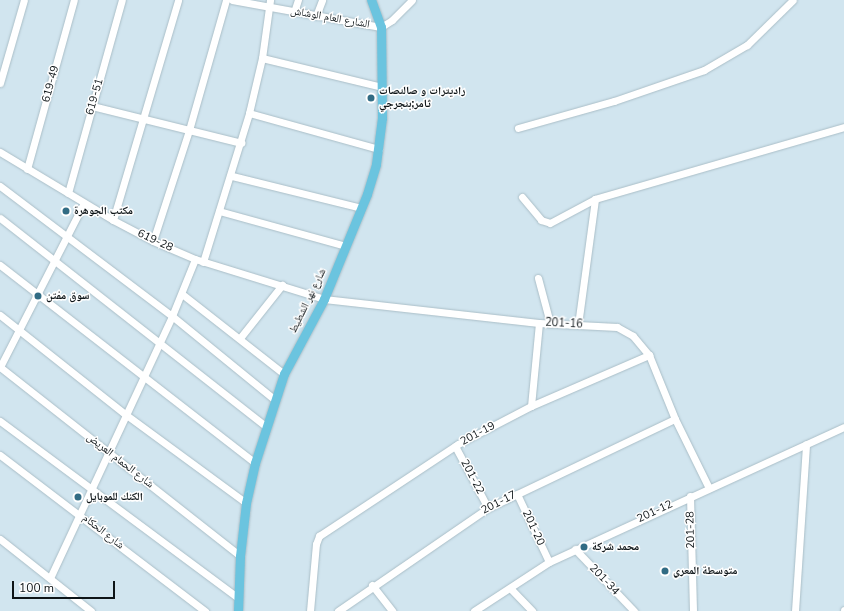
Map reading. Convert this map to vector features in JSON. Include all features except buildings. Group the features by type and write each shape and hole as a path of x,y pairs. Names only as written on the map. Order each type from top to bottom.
{"main road":[{"name":"شارع نهر الشطيط","path":"238,611 240,556 246,503 255,463 284,374 324,298 346,246 361,208 379,149 382,87 381,28 371,0"}],"street":[{"path":"0,83 24,0"},
{"name":"619-49","path":"27,169 74,0"},
{"name":"619-51","path":"68,193 122,0"},
{"path":"113,220 178,0"},
{"path":"153,241 189,130 226,0"},
{"name":"الشارع العام الوشاش","path":"232,0 268,2 294,12 381,28"},
{"path":"294,12 298,0"},
{"path":"316,16 322,0"},
{"path":"381,28 392,20 412,0"},
{"path":"518,128 614,101 704,70 747,46 793,0"},
{"path":"204,262 219,211 232,176 249,113 262,58 268,2"},
{"path":"262,58 382,87"},
{"path":"92,106 241,143"},
{"path":"249,113 379,149"},
{"path":"522,197 541,220 550,223 595,199 844,127"},
{"name":"619-28","path":"0,152 113,220 153,241 195,259 324,298"},
{"path":"232,176 361,208"},
{"path":"0,186 66,238 172,316 275,400"},
{"path":"578,325 595,199"},
{"path":"0,367 39,294 84,203"},
{"path":"219,211 346,246"},
{"path":"0,218 159,345 267,428"},
{"path":"50,578 107,452 159,345 182,294 195,259"},
{"path":"0,265 39,294 143,378 255,463"},
{"path":"538,278 550,323"},
{"path":"240,338 282,285"},
{"path":"182,294 284,374"},
{"name":"201-16","path":"324,298 539,323 617,327 633,336 649,355 675,419 709,488"},
{"path":"0,315 125,414 246,503"},
{"path":"531,406 539,323"},
{"name":"201-19","path":"310,611 316,544 319,536 455,446 531,406 649,355"},
{"name":"شارع الحمام العريض","path":"0,367 240,556"},
{"name":"201-17","path":"338,611 372,585 488,508 675,419"},
{"path":"0,421 238,598"},
{"name":"201-12","path":"474,611 549,562 690,496 844,427"},
{"path":"795,611 806,444"},
{"name":"201-22","path":"455,446 488,508"},
{"name":"شارع الحكام","path":"0,455 80,514 205,611"},
{"name":"201-20","path":"517,494 549,562"},
{"name":"201-28","path":"690,496 693,611"},
{"path":"0,539 91,611"},
{"name":"201-34","path":"575,550 634,611"},
{"path":"372,585 392,611"},
{"path":"510,588 532,611"}],"place":[{"name":"راديترات و صالنصات ثامر;بنجرجي","path":"371,98"},
{"name":"مكتب الجوهرة","path":"66,211"},
{"name":"سوق مفتن","path":"38,296"},
{"name":"الكنك للموبايل","path":"78,497"},
{"name":"محمد شركة","path":"584,547"},
{"name":"متوسطة المعري","path":"665,571"}]}
